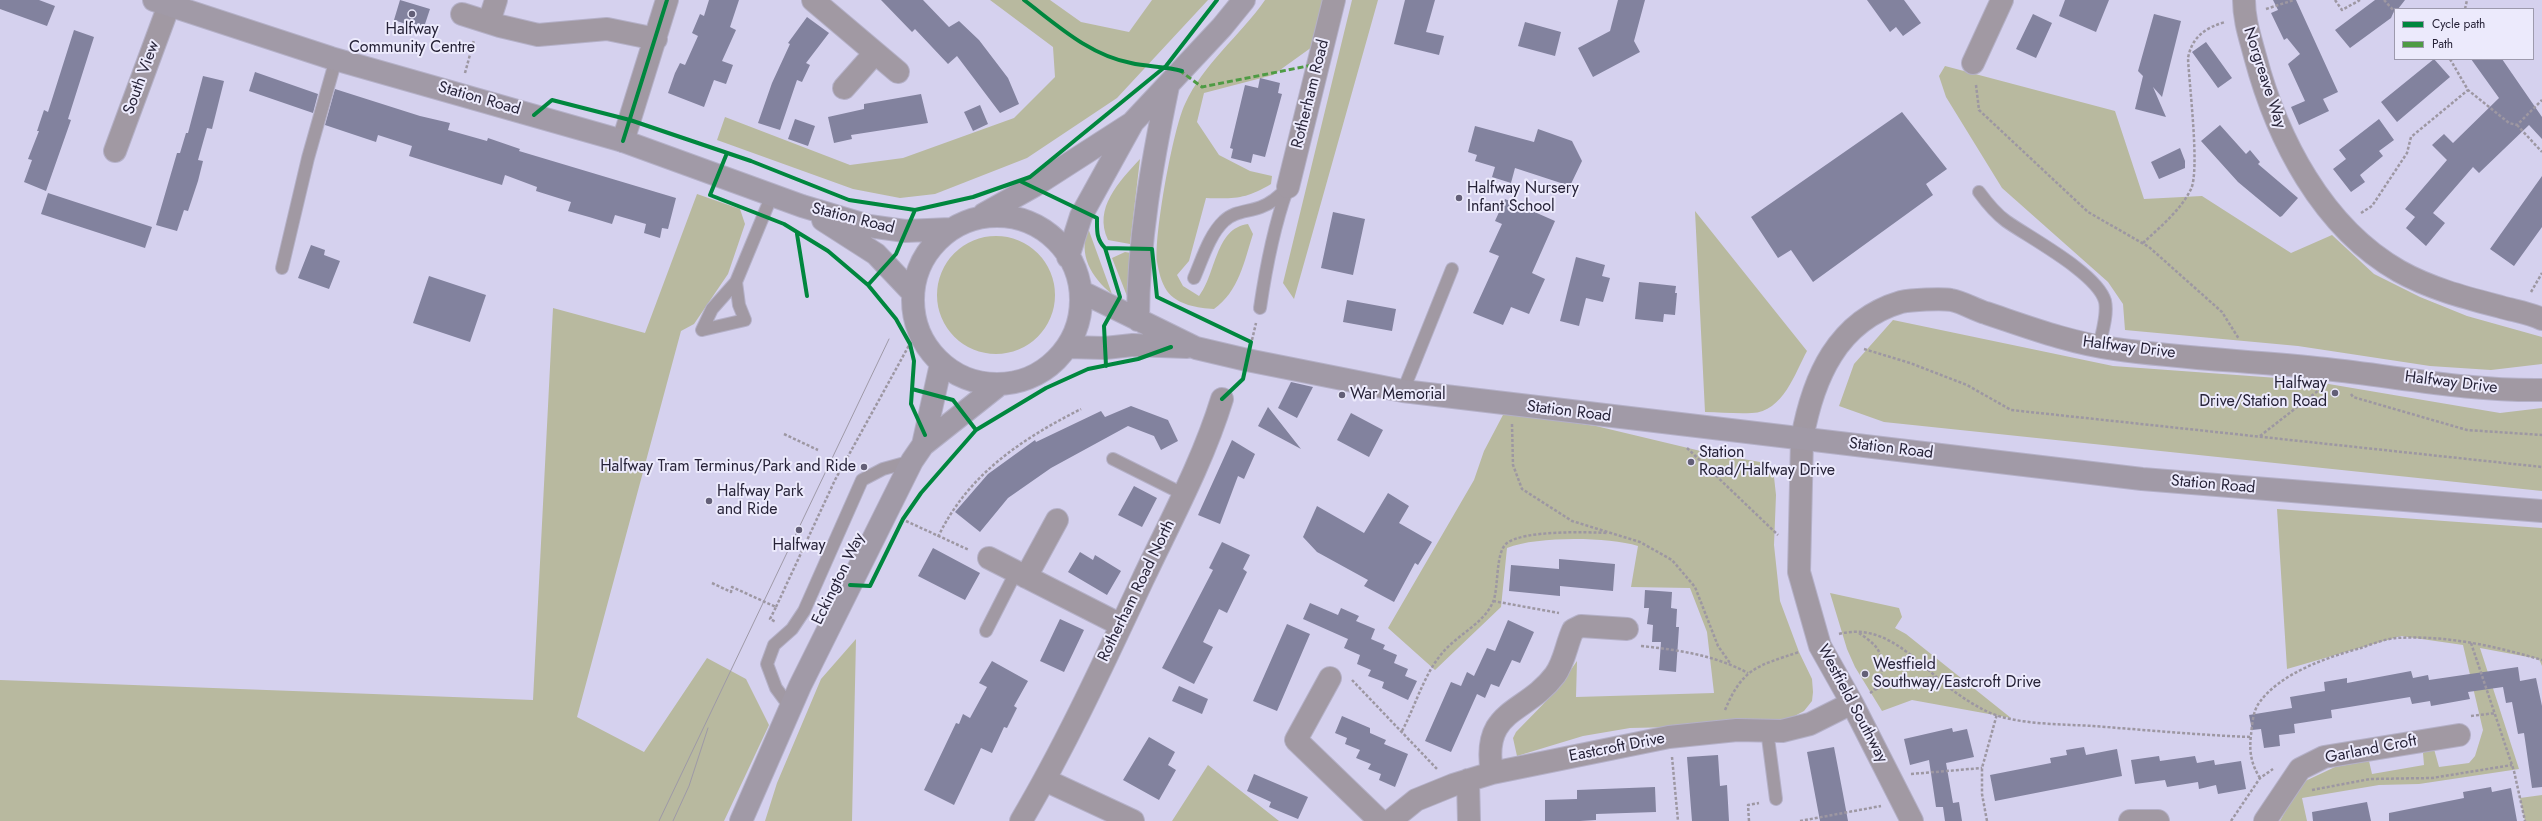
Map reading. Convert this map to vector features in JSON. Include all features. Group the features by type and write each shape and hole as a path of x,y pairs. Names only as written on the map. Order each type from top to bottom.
{"main road":[{"path":"984,214 1034,186 1133,122 1222,27 1244,0"},
{"name":"Station Road","path":"162,2 336,59 623,141 802,206 876,227 905,231 951,229"},
{"path":"1138,320 1141,249 1154,154 1168,86"},
{"path":"1068,257 1081,216 1133,122"},
{"name":"Station Road","path":"802,206 876,254 913,293"},
{"name":"Eckington Way","path":"984,214 1012,217 1036,227 1054,239 1068,257 1077,271 1082,292 1080,319 1068,347 1050,366 1015,383 1000,384 969,380 941,364 924,342 911,337 913,293 918,271 926,254 939,239 951,229 984,214"},
{"name":"Station Road","path":"1082,292 1196,348"},
{"name":"Station Road","path":"1068,347 1105,348 1133,345 1196,348 1247,360 1403,391 1515,405 2142,479 2542,511"},
{"name":"Eckington Way","path":"741,821 790,707 918,453 941,364"},
{"name":"Eckington Way","path":"918,453 1000,384"}],"street":[{"path":"477,18 496,0"},
{"path":"623,141 667,0"},
{"path":"813,0 898,72"},
{"name":"Rotherham Road","path":"1288,187 1334,0"},
{"path":"1973,63 2002,0"},
{"name":"South View","path":"115,151 162,2"},
{"name":"Norgreave Way","path":"2244,8 2260,76 2283,134 2303,173 2342,224 2368,249 2400,271 2439,289 2542,319"},
{"path":"477,18 538,35 607,29 656,39"},
{"path":"844,88 875,53"},
{"name":"Halfway Drive","path":"1802,439 1811,398 1828,361 1841,341 1856,324 1877,312 1903,302 1951,300 2062,338 2099,346 2326,368 2455,387 2542,390"},
{"name":"Rotherham Road North","path":"1021,821 1045,780 1121,626 1183,494 1222,399"},
{"name":"Westfield Southway","path":"1802,439 1798,553 1799,572 1820,646 1891,777 1912,821"},
{"path":"1021,574 1057,520"},
{"path":"989,558 1121,626"},
{"path":"1492,774 1489,753 1494,732 1505,715 1554,676 1564,658 1573,630 1581,626 1627,629"},
{"path":"1330,678 1296,740 1380,821"},
{"name":"Eastcroft Drive","path":"1390,821 1416,800 1460,783 1492,774 1669,737 1716,732 1767,730 1782,731 1810,724 1852,703"},
{"name":"Garland Croft","path":"2265,821 2300,769 2324,757 2459,735"},
{"path":"1045,780 1133,821"},
{"path":"1460,783 1469,821"},
{"path":"2130,821 2158,821"}],"lane":[{"path":"282,268 308,158 336,59"},
{"path":"1194,278 1209,244 1224,221 1236,213 1260,207 1277,198 1288,187"},
{"path":"1260,308 1272,237 1288,187"},
{"path":"1979,192 2005,220 2060,256 2099,289 2105,301 2099,346"},
{"path":"736,282 739,305 745,320 702,330 712,309 736,282 772,195"},
{"path":"1403,391 1452,269"},
{"path":"790,707 776,688 767,664 774,645 792,629 804,611 862,480 883,468 918,453"},
{"path":"1113,459 1183,494"},
{"path":"986,631 1021,574"},
{"path":"1767,730 1776,799"}],"path":[{"path":"2143,243 2182,204 2192,187 2195,169 2188,58 2190,46 2197,36 2211,26 2244,8 2294,0"},
{"path":"2335,0 2342,10 2360,0"},
{"path":"2384,0 2394,11"},
{"path":"459,93 477,18"},
{"path":"2451,60 2468,90 2509,123 2517,125 2542,152"},
{"path":"1973,63 1979,110 2088,212 2143,243 2222,312 2241,342 2246,360"},
{"path":"2342,224 2372,206 2407,153 2411,137 2468,90"},
{"path":"2517,125 2542,100"},
{"path":"911,337 911,350"},
{"path":"792,629 770,619 835,480 911,337"},
{"path":"1244,339 1251,342 1247,360"},
{"path":"1841,341 1910,363 1967,385 2011,410 2542,467"},
{"path":"2260,437 2335,378 2326,368"},
{"path":"2349,392 2354,397 2467,430 2542,435"},
{"path":"1515,405 1511,435 1513,465 1522,489 1572,521 1617,533 1640,542 1672,560 1695,587 1718,646 1730,663"},
{"path":"938,536 945,521 960,501 981,476 1007,452 1081,409"},
{"path":"1660,422 1798,553"},
{"path":"784,434 818,450"},
{"path":"900,526 907,514"},
{"path":"903,519 989,558"},
{"path":"1402,731 1414,708 1428,673 1444,651 1483,616 1493,601 1501,551 1507,544 1521,538 1570,531 1617,533"},
{"path":"712,583 731,592 732,587 776,607"},
{"path":"1493,601 1545,612 1569,613 1581,626"},
{"path":"1627,629 1628,645 1676,650 1730,663 1748,673"},
{"path":"1839,634 1850,631 1881,635 1911,654 1966,700 1988,712 2046,724 2204,736 2250,737"},
{"path":"1859,632 1877,648 1882,661 1882,674 1874,690"},
{"path":"2260,778 2253,766 2250,737 2252,722 2259,703 2278,685 2304,668 2340,654 2395,638 2471,643 2502,647 2541,661"},
{"path":"2471,643 2512,765 2525,821"},
{"path":"1716,732 1737,685 1748,673 1756,666 1799,652"},
{"path":"1852,703 1889,682 1937,677"},
{"path":"1330,678 1350,678 1402,731 1460,783"},
{"path":"1987,821 1982,794 1982,768 1997,714"},
{"path":"1669,737 1678,821"},
{"path":"2282,795 2370,779 2432,778 2512,765"},
{"path":"1891,777 1982,768"},
{"path":"1749,821 1748,805 1776,799"},
{"path":"1800,821 1829,819 1903,800"}],"green space":[{"path":"990,0 1050,0 1081,22 1129,32 1152,0 1208,0 1117,98 1027,158 935,194 900,198 853,189 717,140 725,117 850,165 903,158 1014,118 1055,77 1053,47"},
{"path":"1265,0 1324,0 1312,47 1273,75 1204,93 1197,122 1219,155 1250,171 1272,176 1271,184 1254,193 1233,198 1206,198 1189,261 1177,275 1183,286 1199,296 1205,287 1222,243 1229,234 1237,227 1248,224 1253,234 1240,275 1229,294 1214,309 1195,307 1182,303 1171,296 1162,281 1157,262 1158,229 1161,207 1175,135 1185,104 1202,76"},
{"path":"1352,0 1378,0 1294,299 1283,283"},
{"path":"1945,66 2115,111 2144,199 2202,196 2291,253 2332,235 2374,274 2420,297 2467,316 2542,337 2542,364 2491,370 2430,366 2298,346 2125,330 2123,304 2108,282 2002,188 1946,97 1939,76"},
{"path":"1140,159 1130,244 1108,240 1104,228 1106,206 1110,196 1117,186"},
{"path":"697,194 740,209 745,224 728,274 694,324 681,331 577,717 644,752 707,658 746,679 769,725 724,821 0,821 0,680 533,700 553,308 645,333"},
{"path":"1695,211 1807,351 1787,390 1772,406 1763,411 1752,413 1705,412"},
{"path":"1088,228 1112,294 1098,280 1088,265 1085,238"},
{"path":"996,236 1019,240 1038,253 1051,272 1055,295 1051,318 1038,337 1019,350 996,354 973,350 954,337 941,318 937,295 941,272 954,253 973,240"},
{"path":"1125,252 1131,253 1131,296 1127,296 1112,258"},
{"path":"1893,320 2113,366 2305,380 2500,413 2542,408 2542,491 1884,422 1839,406 1854,364"},
{"path":"1504,413 1596,426 1709,453 1760,462 1774,477 1776,495 1774,545 1780,601 1799,652 1812,679 1812,701 1804,711 1787,720 1718,726 1630,728 1583,736 1517,756 1513,738 1516,732 1557,690 1577,661 1576,697 1714,693 1707,632 1690,588 1631,587 1638,546 1625,543 1572,539 1536,541 1507,548 1501,607 1435,670 1388,628 1474,480 1484,451"},
{"path":"2277,509 2542,528 2542,666 2539,659 2480,648 2519,769 2419,784 2379,785 2302,798 2307,821 2280,821 2301,783 2335,767 2369,761 2372,774 2424,765 2423,753 2428,748 2434,749 2439,767 2469,763 2475,756 2483,730 2463,645 2401,636 2287,669"},
{"path":"1830,593 1899,608 1902,617 1895,628 1906,634 2011,718 1912,700 1882,711 1855,667 1847,649"},
{"path":"856,639 852,821 765,821 777,783 821,679"},
{"path":"1208,765 1279,821 1172,821"},
{"path":"2542,795 2542,821 2525,821 2520,798"}],"building":[{"path":"0,0 39,0 55,6 47,26 0,9"},
{"name":"Halfway Community Centre","path":"400,0 430,9 423,30 394,20"},
{"path":"709,0 739,0 730,27 736,30 722,61 733,65 726,84 714,80 704,107 668,93 680,63 685,65 698,36 692,33 700,14 704,16"},
{"path":"881,0 923,0 949,27 959,21 979,40 1008,78 1019,104 1000,113 957,56 948,64 915,29 912,32"},
{"path":"1405,0 1435,0 1426,32 1444,36 1439,55 1394,44"},
{"path":"1618,0 1645,0 1634,41 1640,52 1593,77 1578,48 1610,31"},
{"path":"1867,0 1904,0 1921,23 1903,36 1896,27 1890,32"},
{"path":"2065,0 2109,0 2096,32 2059,16"},
{"path":"2273,0 2296,0 2338,92 2323,99 2329,111 2299,125 2291,107 2305,101 2288,64 2300,54 2287,38 2284,40 2271,13 2278,10"},
{"path":"2375,0 2405,0 2399,8 2394,8 2391,18 2350,48 2335,30"},
{"path":"2033,14 2052,23 2036,58 2016,49"},
{"path":"2154,14 2181,21 2162,97 2153,87 2166,117 2135,109 2143,76 2138,71"},
{"path":"807,17 829,33 806,63 810,65 802,82 797,80 780,130 758,123 772,83 790,44 788,43"},
{"path":"1525,22 1561,32 1555,56 1518,46"},
{"path":"74,30 94,37 68,119 71,120 46,191 24,182 32,160 28,159 39,131 37,131 44,110 48,112"},
{"path":"2206,42 2232,78 2218,88 2192,52"},
{"path":"2433,60 2435,60 2450,77 2397,122 2381,102"},
{"path":"2472,60 2503,60 2542,117 2542,139 2529,125 2479,173 2473,167 2433,213 2445,223 2426,246 2406,228 2415,217 2405,209 2447,160 2432,145 2444,134 2453,143 2499,98"},
{"path":"255,72 318,94 313,113 249,91"},
{"path":"203,76 224,81 212,129 207,128 198,160 203,161 198,181 188,211 184,210 177,231 156,225 177,153 180,153 186,133 188,133"},
{"path":"1260,78 1280,83 1278,93 1282,94 1265,157 1253,154 1251,163 1231,158 1233,149 1230,148 1245,85 1258,88"},
{"path":"335,89 420,116 450,123 448,130 487,141 488,138 520,149 519,151 676,198 668,229 662,228 660,238 644,233 646,224 615,215 612,224 568,211 571,202 536,191 537,187 505,175 502,185 409,156 412,146 378,135 376,142 325,125"},
{"path":"921,94 928,123 851,135 852,139 834,143 828,117 864,109 864,104"},
{"path":"980,105 988,124 973,131 964,112"},
{"path":"1902,112 1947,169 1926,184 1933,195 1813,282 1791,250 1778,258 1751,217"},
{"path":"795,119 815,126 808,146 788,139"},
{"path":"2379,119 2394,140 2379,151 2383,156 2360,175 2365,182 2351,192 2333,169 2346,159 2339,150"},
{"path":"2220,125 2246,154 2250,150 2260,162 2258,164 2298,198 2282,216 2280,217 2238,182 2201,141"},
{"path":"1475,126 1534,142 1538,129 1572,141 1582,161 1570,186 1515,168 1511,183 1492,177 1495,167 1475,161 1477,155 1468,152"},
{"path":"2180,148 2185,161 2185,168 2159,179 2151,162"},
{"path":"2542,176 2542,227 2514,266 2490,249"},
{"path":"48,193 152,227 145,248 41,214"},
{"path":"1505,199 1555,221 1532,273 1545,279 1529,314 1511,307 1503,325 1473,313 1499,256 1489,252 1502,224 1495,221"},
{"path":"1333,212 1365,219 1353,275 1321,268"},
{"path":"311,245 325,250 324,255 340,261 329,289 298,278"},
{"path":"1576,257 1605,265 1602,276 1610,278 1603,302 1586,298 1579,326 1560,321"},
{"path":"429,276 486,295 470,342 413,323"},
{"path":"1639,282 1676,286 1675,293 1677,293 1675,315 1664,314 1663,322 1635,319"},
{"path":"1347,300 1396,309 1392,331 1343,322"},
{"path":"1291,382 1313,387 1297,418 1278,408"},
{"path":"1131,406 1168,420 1178,441 1161,450 1154,436 1128,426 1051,468 1008,498 980,532 955,512 988,474 1035,440 1036,442 1101,411 1105,417"},
{"path":"1268,407 1301,449 1258,426"},
{"path":"1351,413 1383,430 1369,457 1337,440"},
{"path":"1232,440 1255,454 1244,479 1238,476 1220,524 1198,515"},
{"path":"1134,486 1157,498 1142,527 1118,515"},
{"path":"1388,493 1409,506 1399,523 1432,542 1418,565 1415,563 1394,602 1364,586 1368,580 1317,552 1303,537 1317,506 1364,533"},
{"path":"1222,542 1250,555 1243,569 1247,572 1227,613 1219,609 1203,642 1213,647 1194,684 1162,668 1213,570 1209,568"},
{"path":"933,548 980,573 965,600 918,576"},
{"path":"1080,552 1093,560 1095,555 1121,571 1107,595 1068,572"},
{"path":"1559,559 1615,564 1613,591 1560,586 1560,596 1509,591 1511,565 1559,569"},
{"path":"1645,590 1672,592 1671,608 1677,609 1676,627 1679,627 1676,672 1659,670 1661,642 1652,642 1653,625 1647,624 1649,608 1644,608"},
{"path":"1310,603 1338,615 1341,608 1359,616 1356,621 1375,629 1371,639 1385,645 1383,649 1397,655 1394,663 1408,669 1405,676 1417,681 1408,700 1382,688 1384,682 1368,676 1371,670 1357,664 1360,655 1344,648 1348,639 1303,619"},
{"path":"1060,619 1084,630 1064,672 1040,661"},
{"path":"1508,620 1534,632 1520,663 1512,660 1499,687 1491,684 1485,698 1477,694 1451,752 1425,741 1451,682 1461,686 1467,672 1474,676 1487,648 1495,651"},
{"path":"1287,624 1310,634 1277,711 1253,701"},
{"path":"992,661 1028,681 1014,706 1017,708 1007,728 1004,727 992,753 981,748 954,805 924,790 956,723 959,724 963,714 970,718 987,687 979,683"},
{"path":"2518,667 2520,681 2536,678 2542,706 2542,787 2532,788 2524,733 2518,734 2512,702 2506,703 2503,687 2468,692 2470,699 2431,706 2430,701 2412,704 2410,697 2331,710 2332,718 2294,724 2295,733 2279,735 2280,746 2264,748 2261,729 2252,730 2249,715 2292,708 2290,697 2325,691 2324,682 2347,678 2347,683 2411,671 2413,678 2428,675 2429,680"},
{"path":"1179,686 1208,699 1202,714 1172,701"},
{"path":"1342,716 1370,728 1370,733 1386,740 1384,744 1408,754 1395,787 1379,780 1381,774 1368,769 1371,764 1356,758 1360,750 1345,744 1347,738 1335,733"},
{"path":"1952,728 1953,732 1967,729 1974,757 1946,763 1953,803 1959,802 1962,821 1945,821 1943,807 1936,807 1929,760 1910,765 1904,739"},
{"path":"1149,737 1175,752 1168,765 1176,770 1159,800 1123,780"},
{"path":"1834,747 1848,821 1820,821 1807,752"},
{"path":"2084,747 2086,755 2117,749 2122,776 1995,801 1990,775 2051,763 2050,758 2067,755 2066,750"},
{"path":"1718,755 1720,786 1727,785 1729,821 1692,821 1687,757"},
{"path":"2159,756 2160,761 2195,756 2197,763 2214,760 2215,765 2241,761 2246,789 2218,794 2216,785 2199,789 2198,782 2167,787 2165,780 2135,784 2131,760"},
{"path":"1254,774 1308,797 1298,819 1269,807 1271,802 1247,791"},
{"path":"1655,787 1656,812 1596,814 1596,820 1545,821 1545,800 1577,799 1577,790"},
{"path":"2491,787 2492,792 2511,788 2517,821 2389,821 2389,813 2464,798 2463,792"},
{"path":"2367,802 2371,821 2313,821 2312,812"}],"tram line":[{"path":"659,821 889,339"},
{"path":"673,821 689,786 708,728"}],"marked path":[{"path":"1179,70 1202,87 1318,64"}],"cycle path":[{"path":"623,141 667,0"},
{"path":"1024,0 1074,38 1101,53 1131,63 1182,71"},
{"path":"534,115 552,100 630,120 751,161 849,200 915,210 973,197 1030,177 1166,66 1217,0"},
{"path":"727,153 710,195 784,224 828,251 868,285 896,319 910,344 914,361 911,404 925,435"},
{"path":"1020,181 1097,218 1099,238 1105,248 1152,249 1157,297 1251,342 1243,379 1222,399"},
{"path":"868,285 896,254 915,210"},
{"path":"797,234 807,296"},
{"path":"1105,248 1120,297 1104,326 1106,366"},
{"path":"850,585 870,586 903,519 921,493 976,430 1046,388 1088,369 1138,359 1171,347"},
{"path":"912,389 953,400 976,430"}],"place":[{"name":"Halfway Community Centre","path":"412,14"},
{"name":"Halfway Nursery Infant School","path":"1459,198"},
{"name":"Halfway Drive/Station Road","path":"2335,393"},
{"name":"War Memorial","path":"1342,395"},
{"name":"Station Road/Halfway Drive","path":"1691,462"},
{"name":"Halfway Tram Terminus/Park and Ride","path":"864,467"},
{"name":"Halfway Park and Ride","path":"709,501"},
{"name":"Halfway","path":"799,530"},
{"name":"Westfield Southway/Eastcroft Drive","path":"1865,674"}]}
